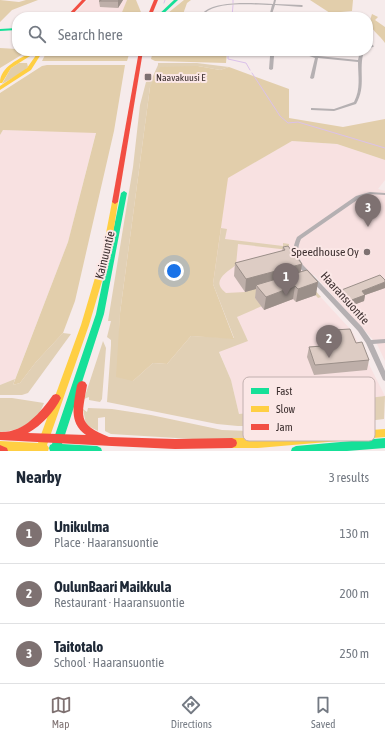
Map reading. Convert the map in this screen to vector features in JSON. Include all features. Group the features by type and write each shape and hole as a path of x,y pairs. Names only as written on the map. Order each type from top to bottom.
{"main road":[{"path":"73,12 84,0"},
{"path":"146,12 147,0"},
{"path":"151,12 156,0"},
{"path":"156,12 160,0"},
{"path":"162,12 176,0"},
{"path":"0,30 12,29"},
{"path":"0,82 9,67 28,56"},
{"path":"0,88 29,69 38,56"},
{"name":"Kainuuntie","path":"41,449 85,325 106,254 140,56"},
{"name":"Kainuuntie","path":"56,449 100,314 113,254 144,56"},
{"path":"84,366 78,413 80,423 88,433 112,442"},
{"path":"4,436 22,434 31,428 46,412 64,385"},
{"path":"375,434 385,433"},
{"path":"4,436 175,444 258,444 293,441"},
{"path":"296,451 385,443"},
{"path":"0,446 97,451"}],"street":[{"path":"271,12 275,0"},
{"path":"205,12 223,5 273,4 302,6"},
{"path":"271,69 272,56"},
{"path":"313,56 359,61"},
{"path":"312,109 334,110 355,103 360,92 359,61 360,56"},
{"path":"312,78 316,57"},
{"name":"Haaransuontie","path":"385,194 370,193 358,197 299,238 295,249 297,260 301,266 360,329 369,342 385,378"},
{"path":"369,342 385,341"}],"shaded area":[{"path":"0,0 19,2 26,0 38,0 12,10 0,22"},
{"path":"88,0 127,0 122,12 77,12"},
{"path":"127,0 136,0 141,12 122,12"},
{"path":"184,0 191,0 187,3 184,12 169,12"},
{"path":"310,0 353,0 352,11 328,12"},
{"path":"373,14 378,17 375,20 385,27 385,43 382,39 374,30"},
{"path":"0,48 12,49 12,56 20,56 0,68"},
{"path":"44,56 128,56 127,61 42,61"},
{"path":"152,56 227,56 226,63 155,61 151,59"},
{"path":"19,63 27,63 28,67 23,72 2,84 11,68"},
{"path":"158,63 197,63 229,67 220,70 198,66 150,87 120,313 119,344 133,381 153,363 167,364 191,336 234,338 213,284 221,228 227,229 225,239 283,246 283,243 289,244 289,250 238,244 236,265 222,277 220,281 221,289 226,293 245,292 295,268 321,297 318,298 305,283 255,298 262,306 237,317 248,341 219,352 231,380 239,414 243,414 243,426 217,424 107,402 111,345 111,340 107,337 111,321 108,321 133,167 140,105 146,82 153,76"},
{"path":"125,65 114,131 75,301 63,333 36,362 20,383 13,385 68,242 96,133 3,130 0,135 0,93 42,66"},
{"path":"198,66 220,70 229,67 289,89 289,118 343,127 385,119 385,160 337,144 292,141 228,178 213,284 234,339 191,336 167,364 153,363 133,381 116,377 120,313 150,87 160,67"},
{"path":"3,130 96,132 68,242 15,379 0,385 0,135"},
{"path":"292,141 337,144 385,160 385,180 378,189 385,191 385,361 377,344 314,275 304,279 352,331 385,396 375,397 375,377 243,377 243,414 239,414 231,380 219,351 248,340 213,284 227,178"},
{"path":"63,333 71,334 28,393 22,395 0,395 0,385 15,379 13,385 20,383 36,362"},
{"path":"103,341 106,348 102,399 100,402 89,400 89,397 84,399"},
{"path":"385,396 384,419 375,420 375,397"},
{"path":"0,398 12,398 44,403 37,415 27,424 14,430 0,432"},
{"path":"88,408 112,409 151,415 222,430 243,431 243,439 209,440 111,434 105,431 105,417 98,418 98,431 86,425 83,409 87,412"}],"building":[{"path":"102,0 119,0 99,1"},
{"path":"288,246 302,264 246,279 235,263 285,250 283,247"},
{"path":"307,270 318,282 298,289 295,286 266,297 256,285"},
{"path":"380,275 385,282 362,291 365,295 349,301 339,291"},
{"path":"350,329 356,343 362,342 369,360 315,365 309,347 335,345 336,343 333,335 335,334 334,330"}],"waterway":[{"path":"232,12 233,5"},
{"path":"228,56 228,59 246,63 250,70"},
{"path":"252,73 280,116 288,123 298,122 385,148"}],"traffic: fast":[{"path":"163,12 176,0"},
{"path":"0,30 12,29"},
{"path":"55,451 100,314 124,193"},
{"path":"296,451 385,443"},
{"path":"54,448 97,451"}],"traffic: slow":[{"path":"0,82 9,67 28,56"},
{"path":"0,88 29,69 38,56"},
{"path":"40,451 85,325 106,254 115,202"},
{"path":"375,434 385,433"},
{"path":"232,443 283,441"},
{"path":"0,446 44,448"}],"traffic: jam":[{"path":"73,12 84,0"},
{"path":"151,12 156,0"},
{"path":"115,202 140,56"},
{"path":"82,385 79,408 80,423 90,433 112,442"},
{"path":"7,436 16,434 36,423 56,398"},
{"path":"0,436 175,444 232,443"}],"place":[{"name":"Naavakuusi E","path":"148,77"},
{"name":"Taitotalo","path":"368,227"},
{"name":"Speedhouse Oy","path":"367,252"},
{"name":"Unikulma","path":"286,296"},
{"name":"OulunBaari Maikkula","path":"329,358"}]}
